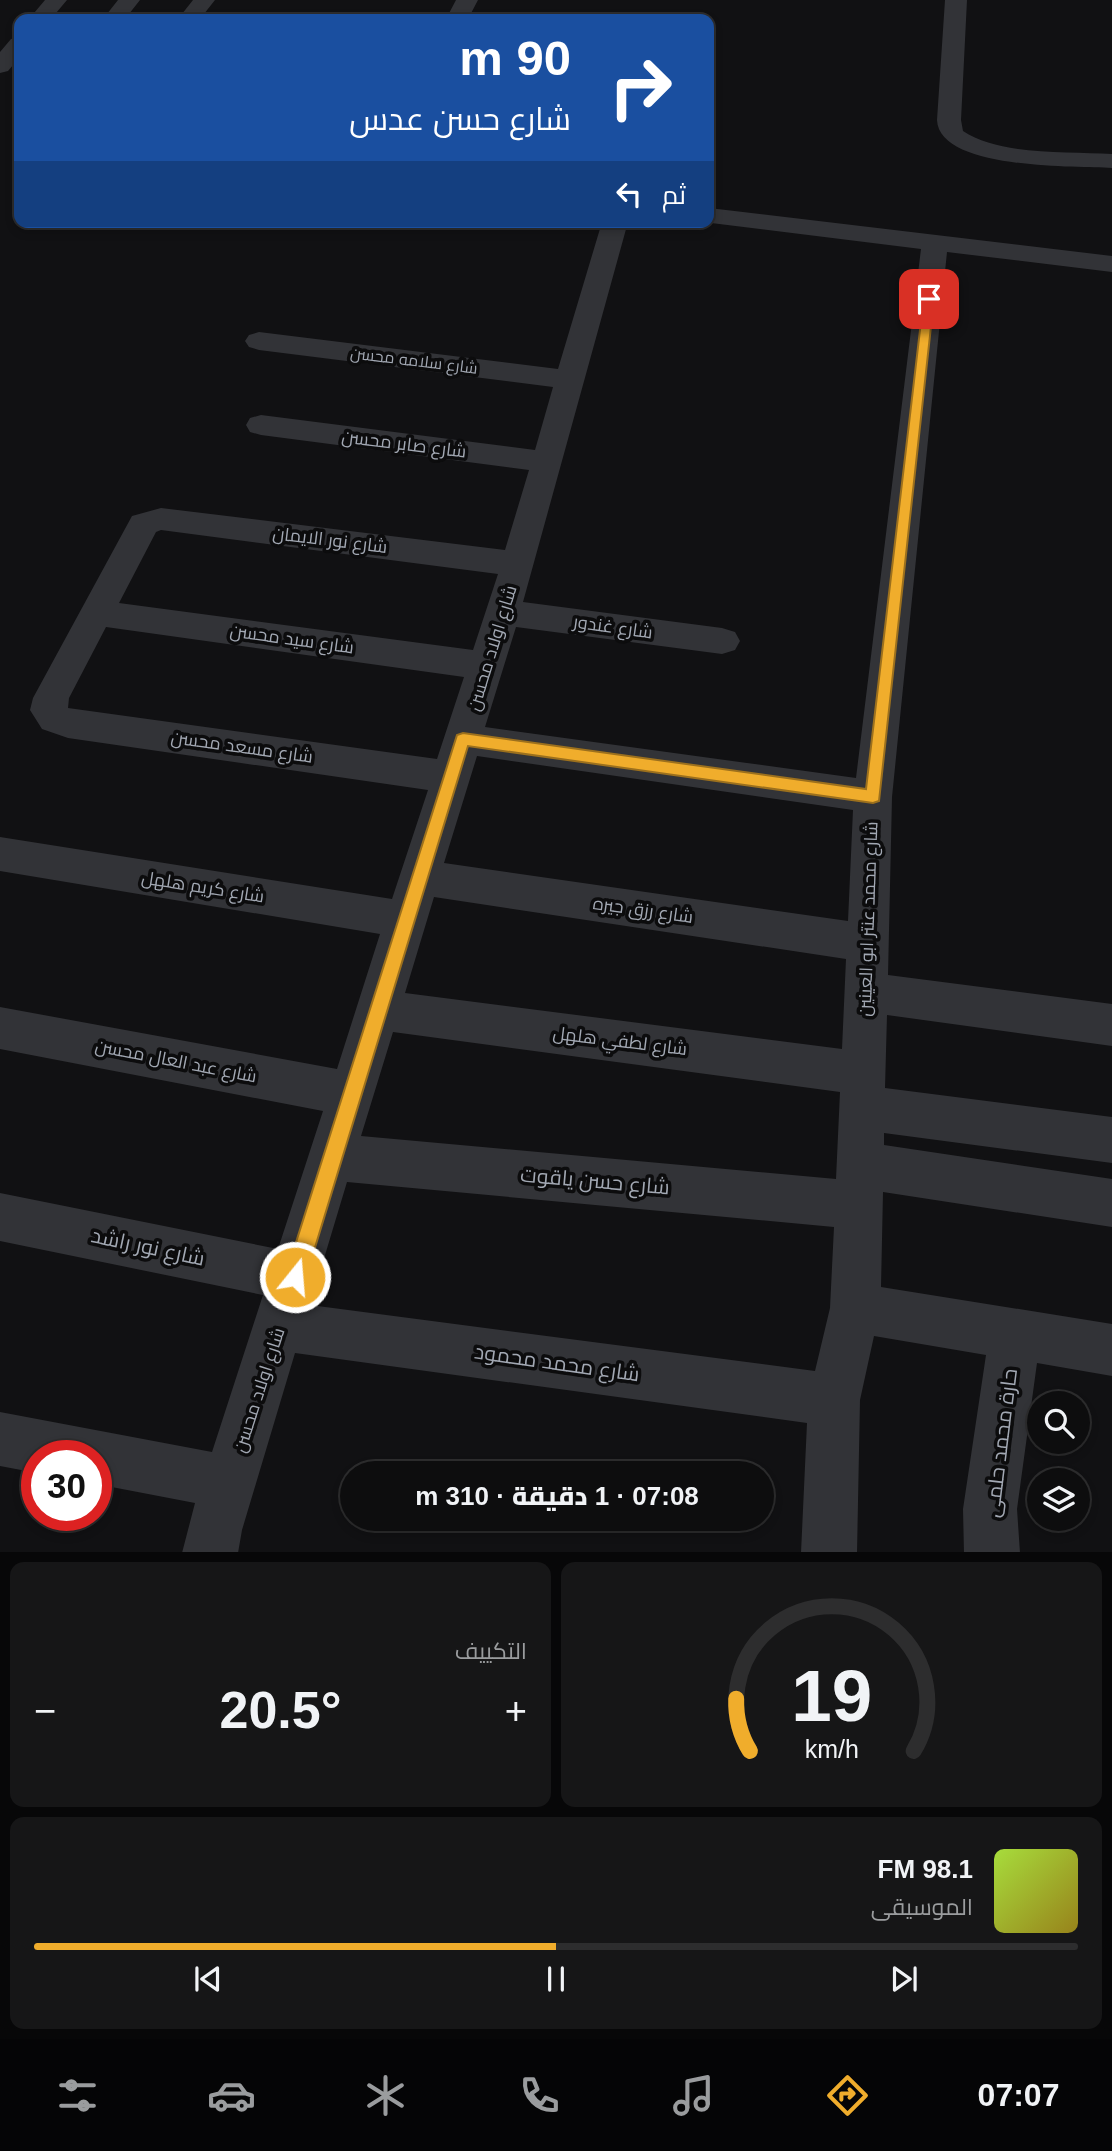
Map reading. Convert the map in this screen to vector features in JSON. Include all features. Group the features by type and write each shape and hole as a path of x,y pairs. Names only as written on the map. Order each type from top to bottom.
{"street":[{"path":"44,14 56,0"},
{"path":"118,14 129,0"},
{"path":"193,14 204,0"},
{"path":"956,0 949,130 958,139 974,147 994,151 1112,160"},
{"path":"0,66 14,50"},
{"path":"714,217 1112,264"},
{"name":"شارع اولاد محسن","path":"210,1552 405,920 487,666 613,228"},
{"name":"شارع محمد عنتر ابو العينين","path":"829,1552 834,1400 855,1308 873,797 935,243"},
{"name":"شارع سلامه محسن","path":"259,341 569,380"},
{"name":"شارع صابر محسن","path":"261,425 546,462"},
{"name":"شارع نور الايمان","path":"96,613 144,524 162,519 518,564"},
{"name":"شارع غندور","path":"503,612 722,642"},
{"name":"شارع سيد محسن","path":"96,613 487,666"},
{"name":"شارع مسعد محسن","path":"96,613 51,698 49,710 55,719 450,777"},
{"path":"463,739 873,797"},
{"name":"شارع كريم هلهل","path":"0,854 405,920"},
{"name":"شارع رزق جيره","path":"419,877 866,943"},
{"path":"865,992 1112,1025"},
{"name":"شارع لطفي هلهل","path":"378,1010 862,1090 1112,1140"},
{"name":"شارع عبد العال محسن","path":"0,1028 352,1094"},
{"name":"شارع حسن ياقوت","path":"333,1157 859,1185 1112,1203"},
{"name":"شارع نور راشد","path":"0,1216 295,1277"},
{"path":"855,1308 1112,1350"},
{"name":"شارع محمد محمود","path":"280,1326 834,1400"},
{"name":"حارة محمد حلمى","path":"992,1552 990,1509 1015,1334"},
{"path":"0,1439 21,1443"},
{"path":"112,1460 230,1483"}],"route":[{"path":"295,1277 463,739 873,797 929,299"}]}
